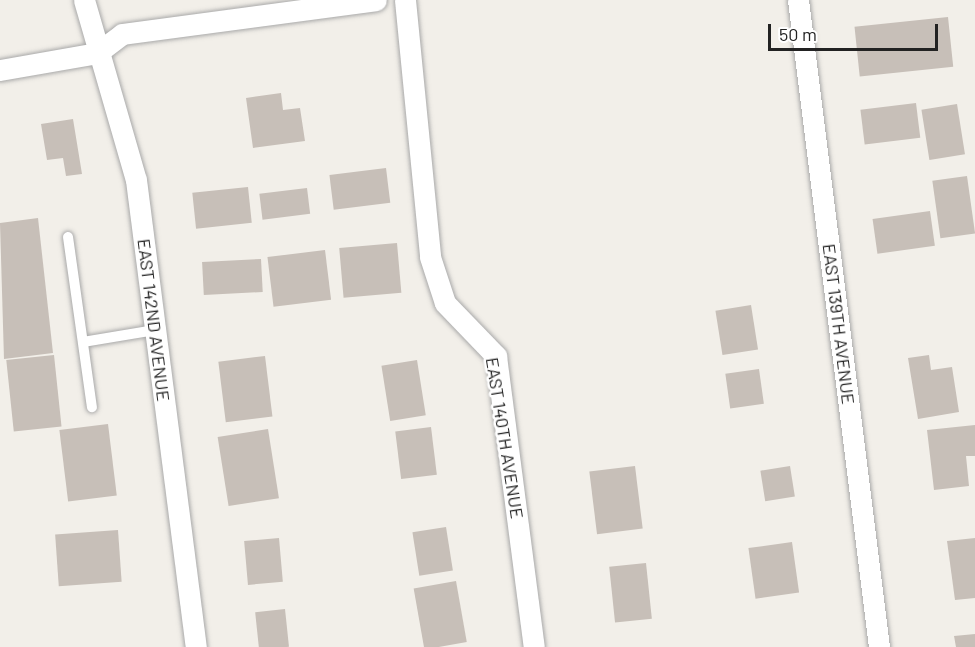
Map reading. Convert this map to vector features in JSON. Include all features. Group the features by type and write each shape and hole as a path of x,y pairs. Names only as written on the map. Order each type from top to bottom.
{"street":[{"name":"EAST 142ND AVENUE","path":"84,0 97,53 136,180 196,647"},
{"path":"0,70 97,53 122,34 376,0"},
{"name":"EAST 140TH AVENUE","path":"405,0 430,257 445,303 496,356 534,647"},
{"name":"EAST 139TH AVENUE","path":"798,0 879,647"}],"lane":[{"path":"798,0 804,0"},
{"path":"68,237 92,407"},
{"path":"83,342 155,330"}],"building":[{"path":"948,17 953,67 860,77 855,27"},
{"path":"281,93 283,110 300,108 305,141 253,148 246,98"},
{"path":"916,103 920,138 865,145 860,110"},
{"path":"957,104 965,154 929,160 921,110"},
{"path":"73,119 82,174 66,176 63,158 47,160 41,124"},
{"path":"386,168 390,203 334,210 329,175"},
{"path":"967,176 975,233 940,238 932,181"},
{"path":"248,187 252,223 196,229 192,193"},
{"path":"307,188 310,214 263,220 259,194"},
{"path":"930,211 935,246 877,254 873,219"},
{"path":"38,218 53,353 4,359 0,223"},
{"path":"397,243 401,293 344,298 339,248"},
{"path":"325,250 331,300 274,307 267,257"},
{"path":"261,259 263,292 204,295 202,262"},
{"path":"751,305 758,349 722,355 715,311"},
{"path":"54,355 62,427 14,432 6,360"},
{"path":"929,355 931,370 952,367 959,412 918,419 908,358"},
{"path":"265,356 272,417 226,422 218,362"},
{"path":"417,360 426,415 390,421 381,366"},
{"path":"759,369 764,404 730,408 725,374"},
{"path":"108,424 117,495 68,501 59,430"},
{"path":"975,425 975,456 966,456 969,486 934,490 927,430"},
{"path":"431,427 437,475 401,479 395,431"},
{"path":"268,429 279,498 229,506 218,437"},
{"path":"635,466 643,529 597,534 589,472"},
{"path":"790,466 795,497 765,501 760,471"},
{"path":"446,527 453,570 419,576 412,532"},
{"path":"118,530 122,582 59,586 55,534"},
{"path":"279,538 283,582 248,585 244,541"},
{"path":"975,538 975,598 955,600 947,541"},
{"path":"792,542 799,593 756,599 748,548"},
{"path":"646,563 652,619 615,623 609,567"},
{"path":"456,581 467,642 424,647 414,588"},
{"path":"285,609 289,647 259,647 255,612"},
{"path":"975,634 975,647 956,647 954,636"}]}
